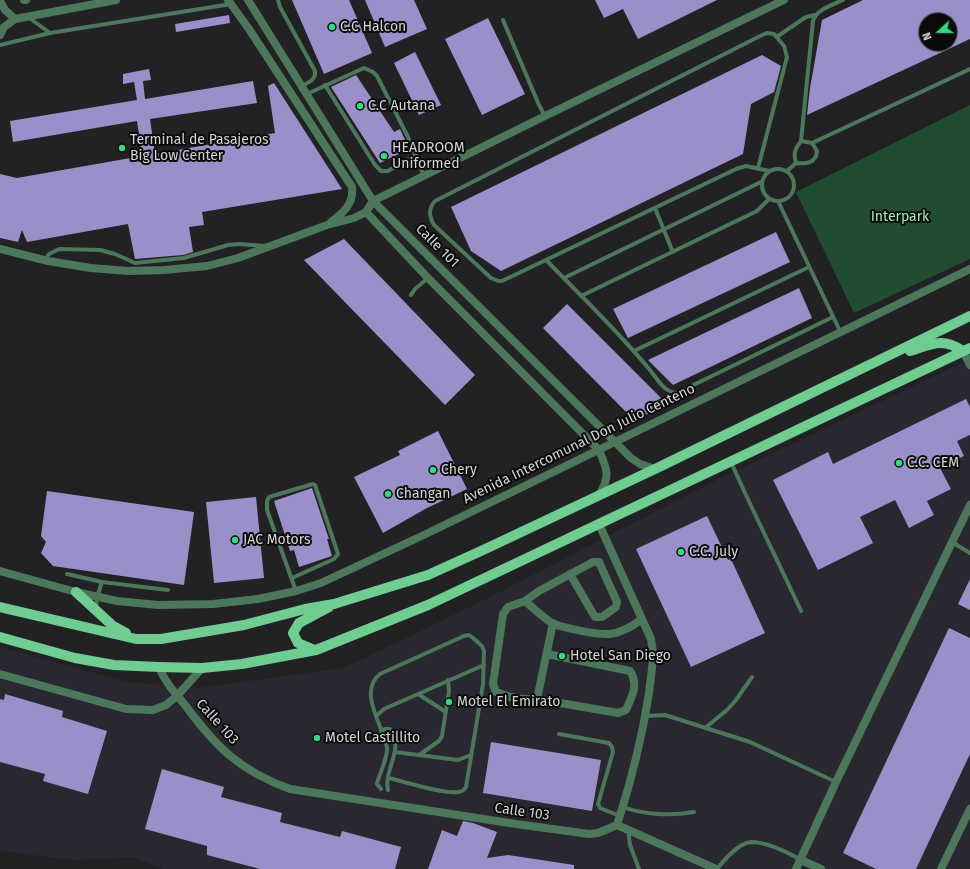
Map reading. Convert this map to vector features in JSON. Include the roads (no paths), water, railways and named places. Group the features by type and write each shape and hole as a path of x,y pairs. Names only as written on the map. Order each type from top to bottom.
{"main road":[{"path":"0,607 136,639 161,638 244,625 305,609 334,604 428,574 655,469 970,316"},
{"path":"880,360 941,343 953,344 966,350"},
{"path":"0,637 75,658 114,664 159,667 202,668 242,664 316,650 428,605 966,350"},
{"path":"76,592 113,626 136,639"},
{"path":"316,650 298,644 293,633 298,623 334,604"}],"street":[{"path":"0,35 4,27 15,19 116,0"},
{"name":"Calle 101","path":"248,0 373,201 614,442 631,458 640,464 655,469"},
{"path":"0,249 45,260 91,268 128,271 164,270 207,266 238,258 327,225 354,218 366,212 373,201 784,0"},
{"path":"0,1 4,10 15,19"},
{"path":"230,2 352,187 353,196 348,205 341,214 327,225"},
{"path":"253,35 265,27"},
{"name":"Calle 101","path":"366,212 428,278 599,450 604,462 607,476 606,484 599,494"},
{"name":"Avenida Intercomunal Don Julio Centeno","path":"0,572 97,597 117,601 158,605 213,604 296,591 328,580 970,269"},
{"path":"966,350 970,366"},
{"path":"796,869 836,782 970,505"},
{"path":"599,524 651,639 653,650 652,670 645,716 636,759 617,825 716,869"},
{"path":"547,654 630,671 635,678 635,688 626,710 618,713 537,699 524,700 504,696 496,692 493,684 503,614 508,607 525,602 570,574 593,562 599,562 617,602 616,607 602,617 595,617 570,574"},
{"path":"525,602 553,624 580,630 608,634 616,633 642,619"},
{"path":"537,699 553,624"},
{"name":"Calle 103","path":"159,667 163,676 177,696 215,742 234,760 269,781 290,789 589,834 598,833 617,825"},
{"path":"0,674 126,709 153,710 166,705 177,696 202,668"},
{"path":"941,869 970,809"},
{"path":"801,860 821,869"}],"lane":[{"path":"278,0 280,7 315,71 316,75 314,78 302,86"},
{"path":"778,36 806,17 814,15 843,0"},
{"path":"0,45 50,33 230,2"},
{"path":"796,163 793,155 796,147 801,141 814,15"},
{"path":"28,17 50,33"},
{"path":"503,20 545,116"},
{"path":"758,168 787,57 784,46 778,36 767,33 435,201 431,206 430,217 434,225 492,278 498,281 506,280 736,169 746,166 769,171"},
{"path":"306,94 364,68 373,72 377,76 408,137 424,176"},
{"path":"801,141 812,143 970,69"},
{"path":"325,85 375,165 381,171 388,171 416,155"},
{"path":"787,171 796,163 804,164 817,157 817,150 812,143"},
{"path":"564,278 761,182 769,171 778,168 787,171 792,178 794,187 793,191 787,198 778,201 769,199 763,192 761,182"},
{"path":"581,296 672,250 757,211 769,199"},
{"path":"778,201 840,332"},
{"path":"655,208 672,250"},
{"path":"45,260 49,254 59,249 100,250 115,254 135,263 184,258 228,245 239,244 268,247"},
{"path":"547,261 634,351 664,388 672,393 677,393 833,317"},
{"path":"634,351 809,267"},
{"path":"411,295 415,289 428,278"},
{"path":"730,461 748,502 770,543 801,611"},
{"path":"292,578 334,559 338,554 315,485 313,484 269,497 267,501 268,510 296,591"},
{"path":"952,542 970,553"},
{"path":"66,574 102,582 168,590"},
{"path":"95,610 97,597 102,582"},
{"path":"381,789 377,784 387,749 376,716 371,692 375,678 380,674 469,635 482,646 484,651 484,665 483,684 466,787 459,792 442,790 389,778"},
{"path":"376,716 384,709 484,665"},
{"path":"705,728 727,710 752,677"},
{"path":"419,755 439,741 442,736 449,691 448,680"},
{"path":"418,694 446,712"},
{"path":"645,716 665,715 750,742 836,782"},
{"path":"381,731 390,729 394,734 395,752 389,778 386,783 388,790"},
{"path":"559,734 609,743 612,747 613,752 598,804 600,808 620,816"},
{"path":"395,752 458,760 471,755"},
{"path":"622,808 679,815 694,812"},
{"path":"628,829 630,845 638,869"},
{"path":"716,869 724,859 744,844 751,842 765,844 788,852 801,860"}],"place":[{"name":"C.C Halcon","path":"332,27"},
{"name":"C.C Autana","path":"360,106"},
{"name":"Terminal de Pasajeros Big Low Center","path":"122,148"},
{"name":"HEADROOM Uniformed","path":"384,156"},
{"name":"C.C. CEM","path":"899,463"},
{"name":"Chery","path":"433,470"},
{"name":"Changan","path":"388,494"},
{"name":"JAC Motors","path":"235,540"},
{"name":"C.C. July","path":"681,552"},
{"name":"Hotel San Diego","path":"562,656"},
{"name":"Motel El Emirato","path":"449,702"},
{"name":"Motel Castillito","path":"317,738"}],"park label":[{"name":"Interpark","path":"900,217"}]}
